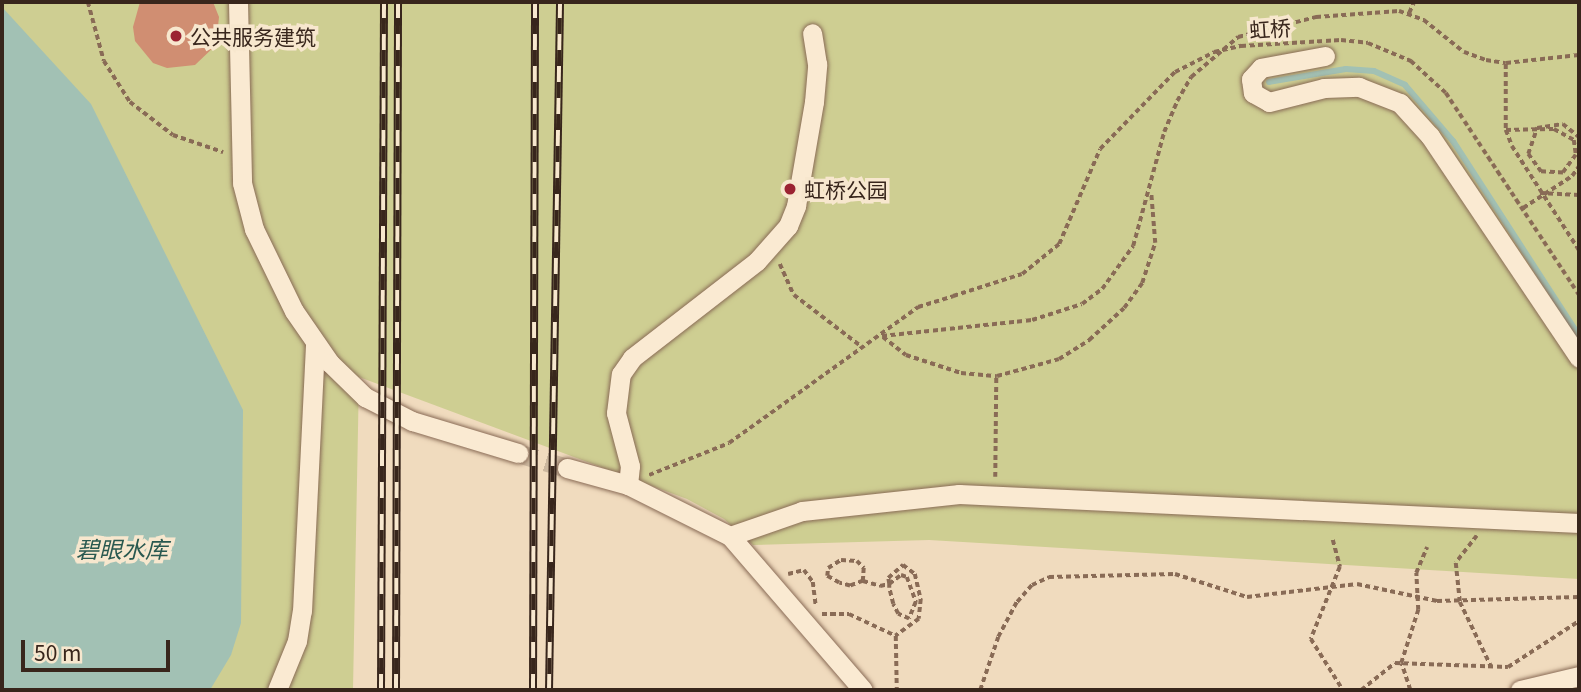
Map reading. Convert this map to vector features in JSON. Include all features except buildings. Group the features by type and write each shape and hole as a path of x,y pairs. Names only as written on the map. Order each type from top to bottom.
{"street":[{"path":"238,2 239,156 254,229 315,343 346,380 387,410 518,453"},
{"path":"628,485 630,466 616,413 621,374 632,358 778,241 796,206 817,64 812,33"},
{"path":"1325,55 1261,68 1251,79 1253,93 1269,102 1324,88 1359,87 1401,103 1430,136 1579,358"},
{"path":"277,690 297,641 302,611 315,343"},
{"path":"567,468 628,485 730,536 776,585 863,690"},
{"path":"730,536 802,511 909,497 995,493 1579,523"},
{"path":"1520,690 1579,676"}],"path":[{"path":"88,2 104,61 130,102 173,135 239,156"},
{"path":"1409,13 1414,2"},
{"path":"628,485 729,443 862,347 882,336 1032,320 1082,304 1120,269 1133,246 1177,100 1191,77 1238,37 1276,24 1355,11 1409,13 1464,52 1506,63 1579,55"},
{"name":"虹桥","path":"882,336 918,307 999,285 1044,259 1067,233 1090,169 1112,133 1175,72 1214,52 1241,46 1341,40 1368,43 1411,61 1462,113 1579,295"},
{"path":"1506,63 1506,130 1519,162 1579,250"},
{"path":"1506,130 1554,129 1574,140 1576,155 1563,173 1541,172 1528,154 1537,128 1563,124 1579,137"},
{"path":"1523,208 1572,176 1579,166"},
{"path":"882,336 906,355 929,365 996,376 1059,359 1090,340 1124,308 1142,283 1155,243 1150,187"},
{"path":"1540,193 1579,195"},
{"path":"778,241 781,270 794,295 862,347"},
{"path":"995,493 996,376"},
{"path":"1480,518 1478,534 1456,563 1460,602 1491,666"},
{"path":"1333,540 1340,561 1311,639 1343,690"},
{"path":"1409,690 1401,663 1421,598 1416,573 1427,547"},
{"path":"863,581 864,568 857,561 841,560 828,568 827,576 850,586 863,581 889,584 901,575 913,586 916,601 909,619 898,614 889,584 896,568 910,566 921,599 919,618 896,636"},
{"path":"776,585 792,570 804,570 813,582 818,614 849,614 896,636"},
{"path":"980,690 1009,617 1025,591 1049,578 1174,574 1247,597 1357,584 1421,598 1460,602 1554,595 1579,597"},
{"path":"1361,690 1401,663 1508,667 1579,621"},
{"path":"896,636 897,690"}],"green space":[{"name":"虹桥公园","path":"2,2 1579,2 1579,579 929,540 753,545 724,519 687,499 359,377 353,690 2,690"}],"water":[{"name":"碧眼水库","path":"2,7 91,104 243,410 241,623 231,655 210,690 2,690"}],"waterway":[{"path":"1269,82 1346,69 1374,71 1405,85 1453,141 1579,336"}],"tunnel":[{"path":"518,453 567,468"}],"railway":[{"path":"381,690 384,2"},
{"path":"396,690 398,2"},
{"path":"533,690 535,2"},
{"path":"549,690 560,2"}],"place":[{"name":"公共服务建筑","path":"176,36"},
{"name":"虹桥公园","path":"790,189"}]}
